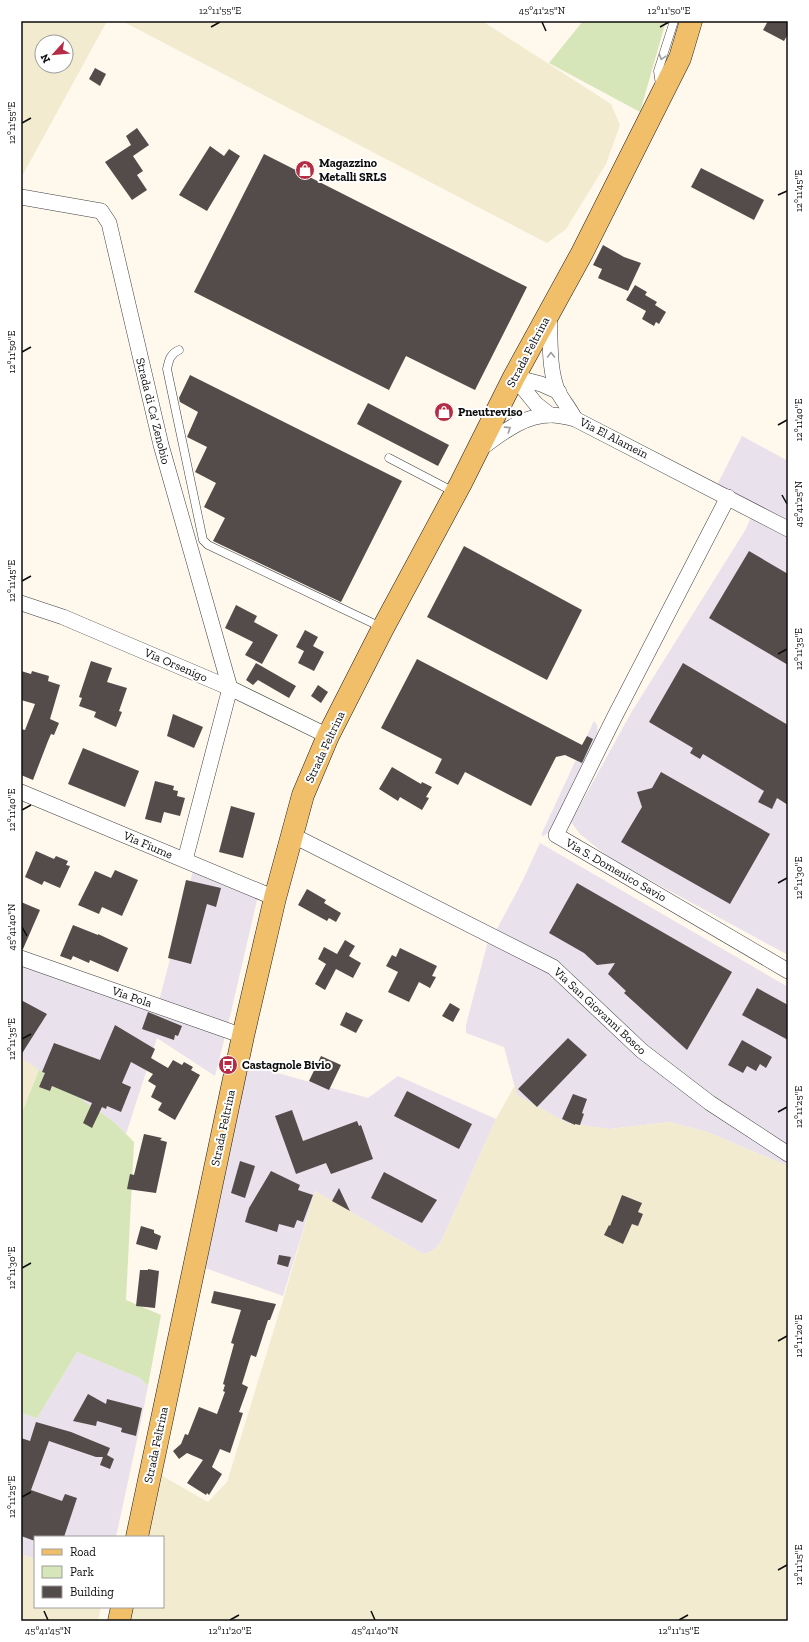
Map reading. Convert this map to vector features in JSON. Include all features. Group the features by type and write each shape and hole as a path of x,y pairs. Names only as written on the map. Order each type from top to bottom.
{"main road":[{"name":"Strada Feltrina","path":"137,1536 243,1036 275,898 303,795 328,736 383,628 514,377 582,253 680,58 691,21"},
{"path":"119,1621 122,1608"}],"street":[{"name":"Strada di Ca' Zenobio","path":"21,197 101,212 109,223 161,445 230,688"},
{"path":"549,313 551,368 559,392 569,405 575,418"},
{"path":"514,377 541,384 559,392"},
{"path":"514,377 536,404 550,415"},
{"name":"Via El Alamein","path":"476,452 515,424 526,419 550,415 575,418 788,529"},
{"name":"Via S. Domenico Savio","path":"728,498 614,718 556,835 788,971"},
{"name":"Via Orsenigo","path":"21,603 63,617 230,688 328,736"},
{"path":"185,860 230,688"},
{"name":"Via Fiume","path":"21,792 275,898"},
{"name":"Via San Giovanni Bosco","path":"292,835 553,967 642,1051 710,1103 788,1154"},
{"name":"Via Pola","path":"21,958 243,1036"}],"lane":[{"path":"661,94 658,71 674,21"},
{"path":"179,350 173,353 170,357 167,369 203,540 208,545 383,628"},
{"path":"389,458 455,492"}],"shaded area":[{"path":"21,21 107,21 21,178"},
{"path":"122,21 482,21 611,104 620,125 606,164 566,229 547,243"},
{"path":"742,436 788,461 788,955 611,859 580,834 571,822 631,713 746,529 756,504 717,485"},
{"path":"594,721 597,725 598,736 596,747 574,780 555,828 543,836 541,835"},
{"path":"540,843 788,987 788,1166 707,1132 669,1122 609,1129 567,1123 517,1095 504,1047 466,1033 466,1025 488,941 490,942 522,882"},
{"path":"194,867 260,887 215,1076 157,1038 126,1134 114,1122 21,1058 21,966 159,1001"},
{"path":"21,1058 39,1070 21,1115"},
{"path":"245,1064 368,1098 398,1076 496,1119 440,1244 432,1251 423,1254 315,1191 283,1296 197,1265"},
{"path":"515,1085 517,1095 567,1123 609,1129 669,1122 707,1132 788,1166 788,1621 125,1621 128,1608 164,1608 164,1536 143,1536 157,1473 208,1502 227,1482 315,1191 423,1254 432,1251 440,1244 496,1119"},
{"path":"77,1352 140,1378 148,1386 116,1536 34,1536 34,1559 21,1554 21,1413 37,1418"},
{"path":"21,1554 34,1559 34,1608 101,1608 98,1621 21,1621"}],"green space":[{"path":"583,21 666,21 640,112 549,63"},
{"path":"39,1070 114,1122 134,1142 126,1300 161,1315 148,1386 140,1378 77,1352 37,1418 21,1413 21,1115"}],"building":[{"path":"768,21 788,21 788,34 784,41 763,30"},
{"path":"95,68 106,74 100,86 89,79"},
{"path":"137,128 149,145 133,156 143,171 137,175 147,190 132,200 105,162 131,145 126,136"},
{"path":"210,146 224,156 229,149 240,156 207,211 179,195"},
{"path":"264,154 527,287 475,390 406,356 389,390 194,292"},
{"path":"701,168 764,200 754,220 691,187"},
{"path":"603,245 624,257 641,263 628,291 598,278 602,269 593,265"},
{"path":"635,285 647,292 645,295 657,302 655,305 666,312 659,324 656,322 654,326 642,319 646,311 626,300"},
{"path":"190,375 402,481 341,602 213,541 225,518 204,507 216,483 195,472 207,447 187,437 198,412 180,402 179,398"},
{"path":"368,403 449,445 438,466 357,424"},
{"path":"464,546 582,610 547,680 427,617"},
{"path":"749,551 788,574 788,665 709,618"},
{"path":"236,605 257,616 254,622 278,635 262,664 245,655 253,642 225,628"},
{"path":"305,630 318,637 313,646 324,652 314,671 298,663 304,651 296,647"},
{"path":"417,659 582,745 587,736 593,739 582,763 565,755 556,757 531,806 465,772 458,785 435,773 442,759 381,728"},
{"path":"91,661 112,668 107,682 127,688 119,711 122,712 116,727 94,717 96,712 79,706 82,698 79,697"},
{"path":"256,663 296,686 289,698 258,680 253,685 246,680"},
{"path":"683,663 788,725 788,805 777,798 772,809 758,802 764,791 703,754 700,759 690,753 693,748 649,722"},
{"path":"21,671 31,674 32,671 49,676 48,681 60,685 50,719 59,723 54,735 51,734 33,780 21,775 21,729 25,730 35,704 21,700"},
{"path":"318,685 328,692 321,703 311,696"},
{"path":"173,714 203,727 194,748 167,736"},
{"path":"83,748 139,771 125,807 68,784"},
{"path":"392,767 421,784 422,782 432,787 426,797 429,798 422,810 400,797 398,801 379,789"},
{"path":"661,772 770,834 730,904 621,842 642,807 637,792 652,788"},
{"path":"155,781 174,786 173,790 178,791 177,796 185,798 180,816 164,812 161,823 145,819"},
{"path":"231,806 255,813 243,858 219,852"},
{"path":"36,851 54,859 56,856 68,861 66,865 70,866 60,888 44,881 42,885 25,877"},
{"path":"115,870 138,880 122,916 102,907 99,914 78,905 95,871 111,878"},
{"path":"186,880 221,888 216,907 207,904 191,964 168,958"},
{"path":"577,883 732,972 687,1050 624,993 626,991 608,974 615,963 597,965 584,953 549,933"},
{"path":"307,889 326,900 324,903 341,913 336,922 329,918 327,921 298,905"},
{"path":"21,902 40,910 23,949 21,949"},
{"path":"73,925 98,934 128,948 118,972 90,960 89,963 73,956 71,960 60,956"},
{"path":"345,940 355,946 349,956 361,963 353,978 336,969 325,990 315,984 326,964 318,959 324,947 337,954"},
{"path":"400,948 437,966 432,976 436,977 430,988 419,982 409,1002 388,992 398,972 386,966 392,955 396,957"},
{"path":"757,988 788,1005 788,1040 742,1015"},
{"path":"21,1000 47,1014 21,1055"},
{"path":"450,1003 460,1009 453,1022 442,1016"},
{"path":"148,1012 182,1026 178,1036 175,1035 174,1040 142,1029"},
{"path":"346,1012 363,1020 356,1033 340,1025"},
{"path":"115,1025 155,1049 151,1058 168,1068 173,1060 182,1065 184,1062 193,1067 191,1070 200,1075 175,1120 158,1110 162,1103 151,1097 156,1086 148,1081 153,1074 131,1062 122,1083 131,1087 121,1112 107,1106 106,1109 102,1107 92,1128 83,1123 92,1103 52,1086 50,1091 39,1087 45,1073 42,1072 54,1043 100,1060"},
{"path":"568,1038 587,1055 537,1107 518,1089"},
{"path":"742,1040 772,1057 766,1068 760,1064 756,1071 747,1066 743,1073 728,1065"},
{"path":"321,1056 341,1065 329,1090 309,1081"},
{"path":"407,1091 472,1124 459,1149 394,1116"},
{"path":"573,1094 587,1099 580,1125 575,1125 562,1119"},
{"path":"292,1110 303,1141 357,1121 359,1126 361,1125 373,1159 331,1174 326,1163 296,1174 275,1116"},
{"path":"144,1134 162,1138 160,1140 167,1142 156,1193 127,1189 130,1174 134,1175"},
{"path":"240,1161 255,1166 245,1198 231,1193"},
{"path":"271,1171 300,1185 298,1190 313,1195 303,1222 297,1220 294,1228 279,1224 277,1232 245,1222 249,1208"},
{"path":"384,1172 437,1200 422,1223 371,1198"},
{"path":"339,1188 350,1211 332,1201"},
{"path":"622,1195 642,1203 638,1212 643,1214 638,1226 632,1224 623,1244 604,1235 609,1225 610,1226"},
{"path":"141,1226 154,1230 154,1233 161,1236 157,1250 136,1244"},
{"path":"279,1255 291,1257 288,1267 277,1264"},
{"path":"148,1269 159,1271 155,1308 136,1306 140,1270"},
{"path":"214,1291 276,1304 270,1320 268,1320 256,1357 251,1355 242,1384 248,1387 239,1412 243,1413 230,1453 220,1449 212,1467 222,1474 209,1495 207,1493 206,1495 187,1483 203,1460 187,1453 179,1459 173,1451 181,1444 185,1434 188,1435 199,1407 217,1414 225,1392 223,1391 225,1385 223,1384 234,1344 231,1343 241,1310 211,1303"},
{"path":"88,1394 106,1404 107,1399 142,1408 136,1436 121,1432 122,1428 97,1421 96,1426 73,1421"},
{"path":"36,1422 71,1432 110,1448 107,1455 114,1459 110,1469 100,1465 103,1457 96,1457 49,1441 31,1490 62,1501 65,1494 77,1498 64,1536 34,1536 34,1541 21,1536 21,1438 30,1441"}],"place":[{"name":"Magazzino Metalli SRLS","path":"305,170"},
{"name":"Pneutreviso","path":"444,412"},
{"name":"Castagnole Bivio","path":"228,1065"}]}
